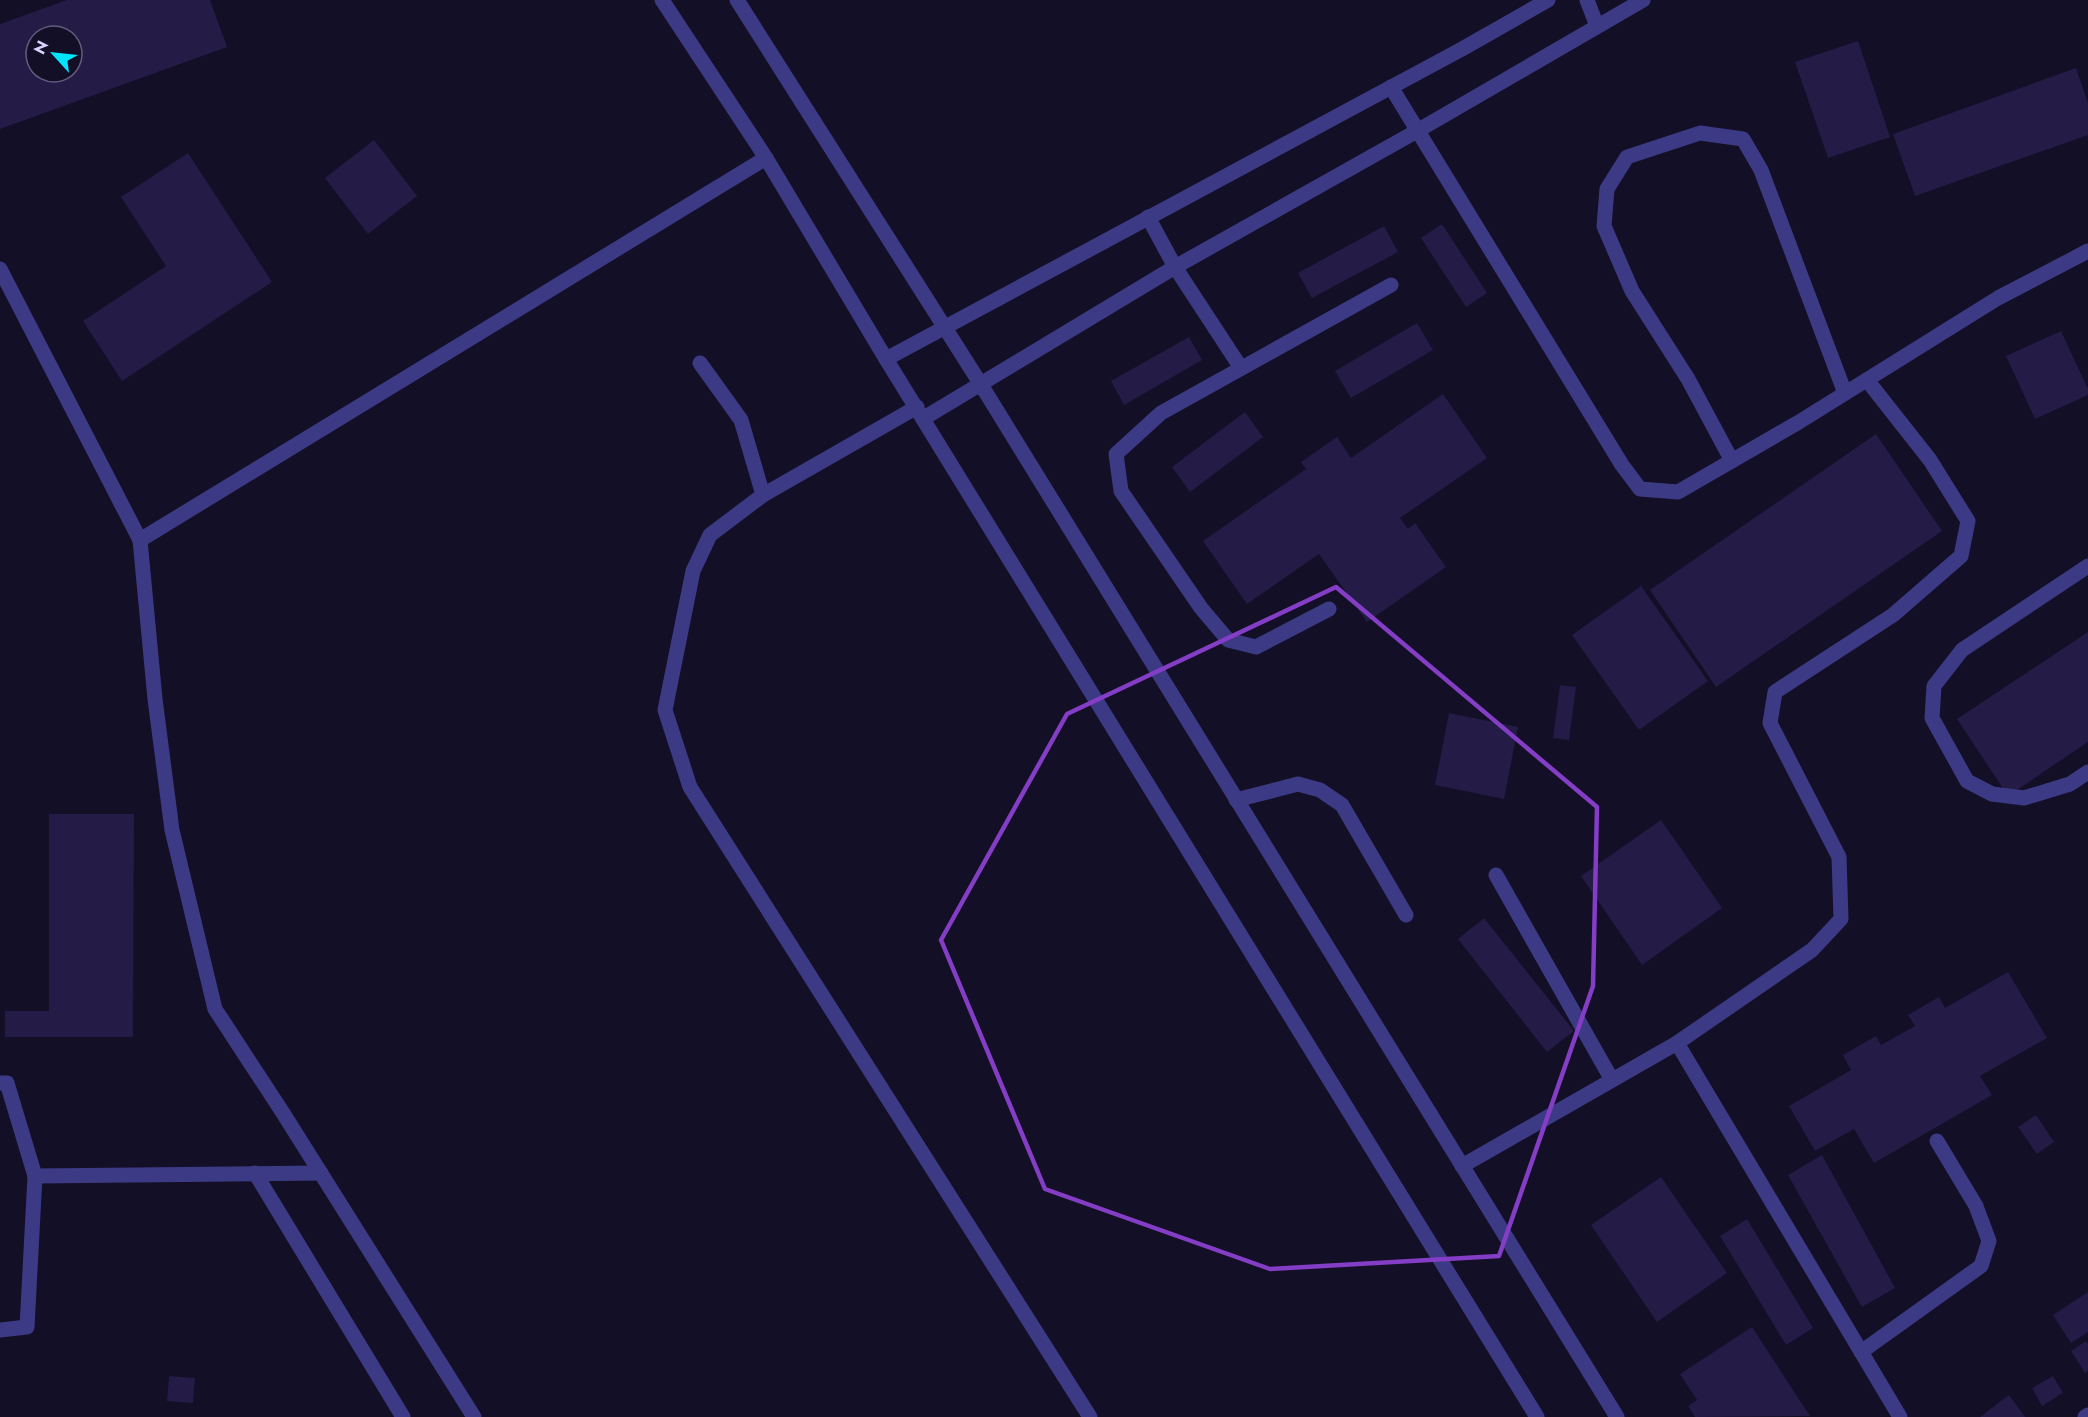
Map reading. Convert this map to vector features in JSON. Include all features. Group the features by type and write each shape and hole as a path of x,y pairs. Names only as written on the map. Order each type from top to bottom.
{"street":[{"path":"662,0 766,158 886,358 1537,1417"},
{"path":"737,0 980,383 1617,1417"},
{"path":"886,358 1391,87 1548,0"},
{"path":"1587,0 1597,26"},
{"path":"1090,1417 690,787 665,710 693,571 710,535 763,495 980,383 1175,267 1643,0"},
{"path":"1391,87 1622,465 1640,489 1678,492 1867,380 1998,298 2088,251"},
{"path":"1732,461 1688,379 1632,291 1604,226 1607,189 1627,157 1700,133 1743,139 1761,170 1845,393"},
{"path":"140,540 766,158"},
{"path":"1148,218 1175,267 1241,369"},
{"path":"0,269 140,540 155,699 172,830 215,1009 474,1417"},
{"path":"1329,609 1256,647 1228,640 1201,608 1121,491 1116,454 1161,412 1391,285"},
{"path":"700,363 741,420 763,495"},
{"path":"1462,1166 1677,1043 1812,950 1841,919 1839,856 1770,723 1776,692 1893,615 1961,556 1968,521 1930,460 1867,380"},
{"path":"2088,566 1962,650 1934,686 1932,718 1967,781 1992,794 2024,798 2070,784 2088,772"},
{"path":"1236,800 1298,784 1320,790 1335,800 1342,805 1358,830 1406,915"},
{"path":"1496,875 1612,1080"},
{"path":"1677,1043 1900,1417"},
{"path":"0,1083 7,1083 35,1176 27,1327 0,1329"},
{"path":"1861,1352 1982,1266 1989,1241 1976,1206 1937,1142"},
{"path":"255,1173 403,1417"},
{"path":"35,1176 321,1173"}],"highlighted area":[{"path":"1336,587 1597,807 1593,986 1499,1256 1270,1269 1045,1189 941,940 1067,714"}],"building":[{"path":"67,0 210,0 227,47 0,129 0,24"},
{"path":"1858,41 1890,137 1828,158 1795,62"},
{"path":"2076,68 2088,103 2088,135 1915,196 1893,134"},
{"path":"374,140 417,196 368,234 325,178"},
{"path":"188,153 272,282 122,381 83,321 166,266 121,197"},
{"path":"1442,224 1487,293 1466,307 1421,238"},
{"path":"1384,226 1398,252 1312,298 1298,273"},
{"path":"1417,323 1433,350 1351,398 1335,371"},
{"path":"2061,331 2088,389 2088,395 2035,419 2006,356"},
{"path":"1189,337 1202,360 1124,405 1111,381"},
{"path":"1443,394 1487,458 1400,518 1408,529 1415,523 1446,567 1367,622 1319,554 1247,604 1203,541 1306,469 1301,462 1337,437 1351,458"},
{"path":"1245,412 1263,437 1190,492 1172,467"},
{"path":"1876,434 1942,531 1716,687 1650,590"},
{"path":"1641,586 1708,681 1639,730 1572,635"},
{"path":"2088,632 2088,742 2008,796 1957,719"},
{"path":"1560,685 1576,687 1569,740 1553,738"},
{"path":"1449,713 1518,727 1504,799 1435,785"},
{"path":"49,814 134,814 133,1037 5,1037 5,1011 49,1011"},
{"path":"1661,820 1722,908 1642,965 1581,876"},
{"path":"1484,918 1574,1031 1547,1052 1458,939"},
{"path":"2008,972 2047,1038 1980,1076 1992,1095 1874,1163 1854,1129 1815,1151 1789,1106 1851,1070 1843,1055 1876,1036 1881,1045 1915,1026 1908,1015 1939,997 1945,1008"},
{"path":"2036,1115 2054,1142 2037,1154 2018,1127"},
{"path":"1822,1155 1895,1288 1862,1307 1788,1175"},
{"path":"1661,1177 1727,1273 1657,1322 1591,1225"},
{"path":"1747,1219 1813,1328 1786,1345 1720,1236"},
{"path":"2088,1292 2088,1332 2071,1343 2053,1315"},
{"path":"1752,1327 1810,1416 1695,1417 1688,1406 1697,1400 1680,1374"},
{"path":"2086,1341 2088,1371 2085,1373 2071,1351"},
{"path":"169,1376 195,1378 193,1403 167,1401"},
{"path":"2053,1376 2063,1393 2042,1406 2032,1388"},
{"path":"2009,1395 2025,1417 1980,1417"}]}
